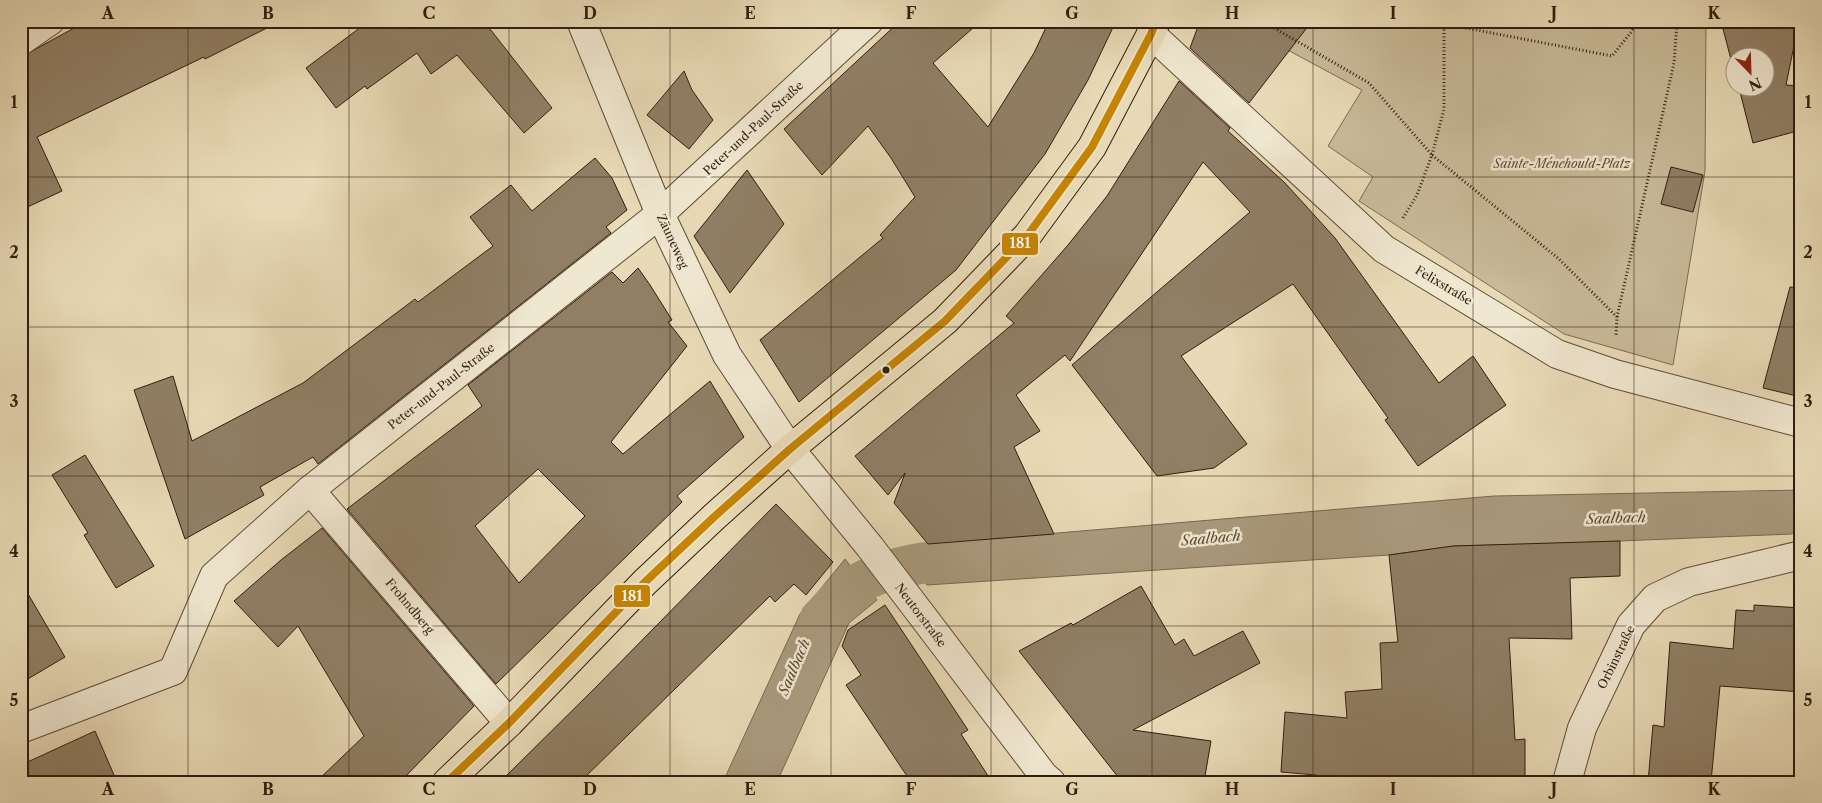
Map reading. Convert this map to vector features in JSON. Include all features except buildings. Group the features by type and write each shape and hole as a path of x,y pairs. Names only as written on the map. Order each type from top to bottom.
{"main road":[{"path":"447,782 509,723 645,582 790,449 945,321 1027,236 1092,147 1153,28"}],"street":[{"path":"21,41 50,21"},
{"name":"Zäuneweg","path":"580,21 660,214 727,355 790,449"},
{"name":"Peter-und-Paul-Straße","path":"21,730 173,671 214,576 310,490 660,214 869,21"},
{"name":"Felixstraße","path":"1153,28 1384,248 1557,354 1615,374 1801,423"},
{"name":"Neutorstraße","path":"790,449 870,547 1044,776 1051,782"},
{"name":"Frohndberg","path":"310,490 509,723"},
{"name":"Orbinstraße","path":"1567,782 1582,728 1630,625 1655,598 1689,582 1801,556"}],"path":[{"path":"1262,21 1369,83 1432,155 1559,259 1617,318"},
{"path":"1384,248 1417,195 1432,155 1444,109 1445,23 1612,56 1632,31 1637,21"},
{"path":"1615,374 1617,318 1674,63 1677,21"}],"green space":[{"name":"Sainte-Ménehould-Platz","path":"1234,21 1706,21 1705,171 1673,365 1564,334 1359,201 1373,177 1328,146 1362,90"}],"water":[{"path":"1801,490 1801,498 1792,534 1453,546 1389,555 927,585 900,549 928,544 1494,496"},
{"path":"845,559 877,600 849,623 777,782 723,782 800,614"}],"waterway":[{"name":"Saalbach","path":"1740,512 1801,512"},
{"name":"Saalbach","path":"820,619 844,594 872,577 887,571 921,563 970,558"}],"transit line":[{"name":"181","path":"447,782 509,723 645,582 714,517 790,449 945,321 1027,236 1092,147 1156,21"}]}
